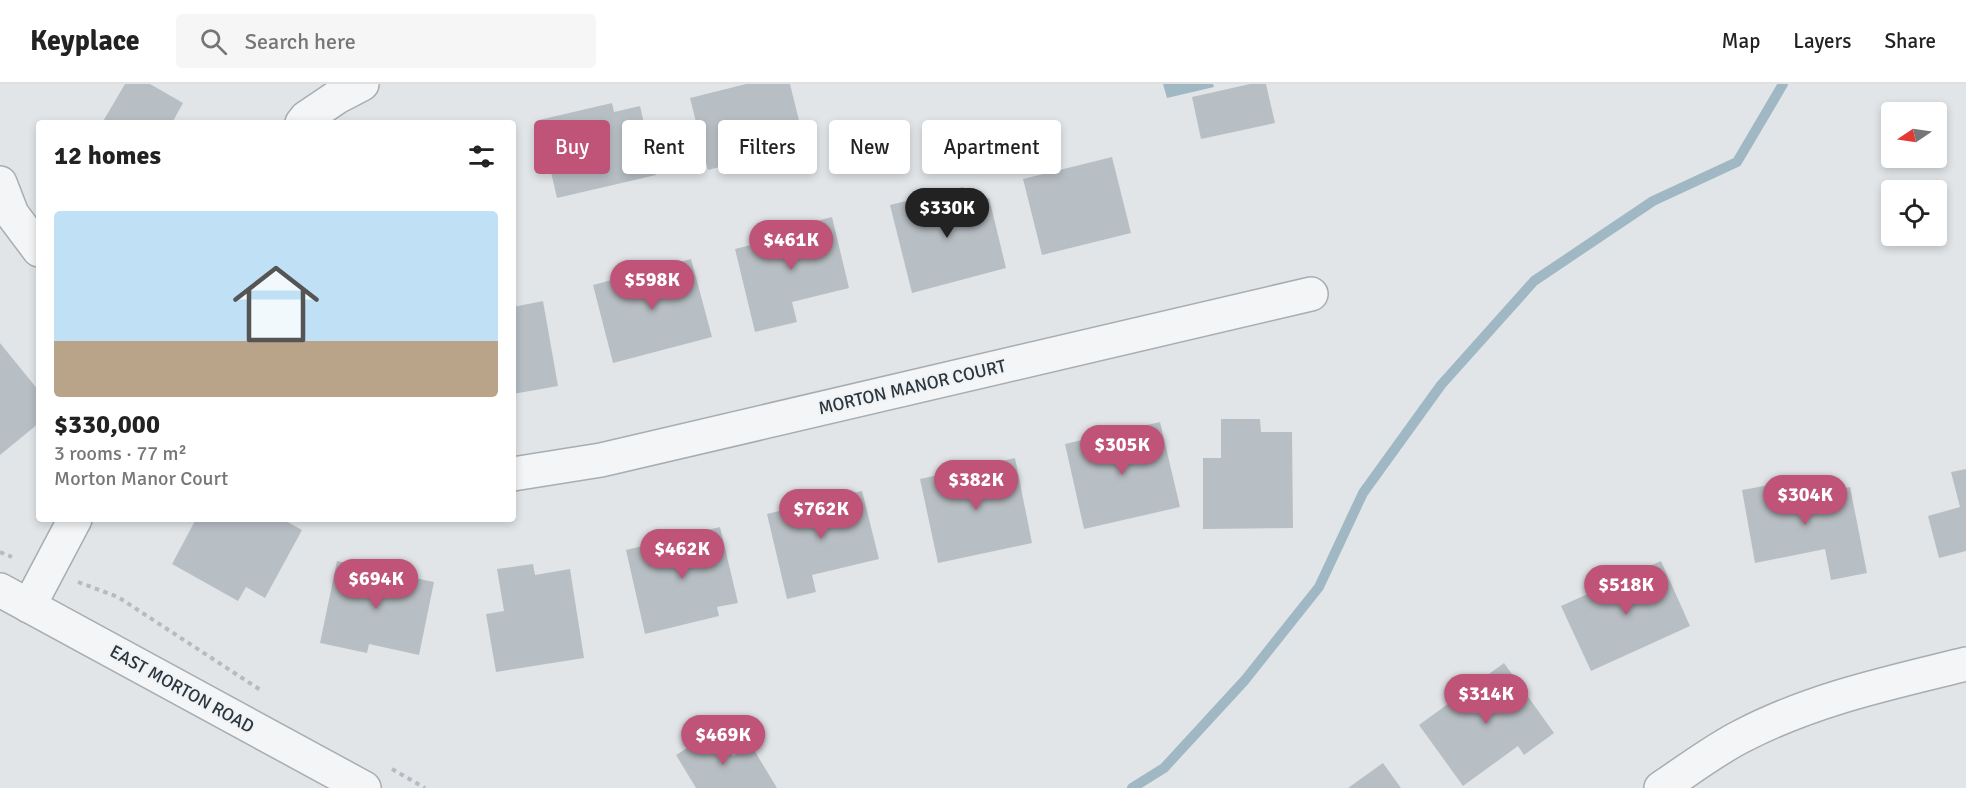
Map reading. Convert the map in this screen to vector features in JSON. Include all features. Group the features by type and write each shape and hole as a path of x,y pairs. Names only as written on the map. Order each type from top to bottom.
{"street":[{"path":"304,120 337,97 363,84"},
{"path":"0,183 12,214 36,246"},
{"name":"MORTON MANOR COURT","path":"516,474 602,460 1311,294"},
{"path":"29,606 73,522"},
{"name":"EAST MORTON ROAD","path":"0,590 374,776"},
{"path":"1661,788 1741,736 1802,709 1859,690 1966,664"}],"path":[{"path":"0,552 118,597 264,693"},
{"path":"374,776 425,788"}],"water":[{"path":"1163,84 1213,84 1214,87 1167,98"}],"building":[{"path":"125,84 150,84 183,103 174,120 104,120"},
{"path":"746,84 790,84 799,120 718,120 718,167 708,170 706,120 696,120 690,98"},
{"path":"1250,84 1266,84 1275,123 1201,139 1192,97"},
{"path":"612,103 614,112 640,106 643,120 622,120 622,174 656,175 557,198 551,174 610,174 610,120 539,120"},
{"path":"1112,157 1131,233 1042,255 1023,179 1043,174 1061,174 1061,170"},
{"path":"963,187 967,204 989,198 1006,268 912,293 890,205"},
{"path":"832,217 849,288 792,302 797,322 755,332 735,249 777,238 776,231"},
{"path":"691,259 712,337 613,363 593,285"},
{"path":"543,301 558,386 516,393 516,306"},
{"path":"0,343 36,387 36,425 0,455"},
{"path":"1221,419 1260,419 1261,432 1292,432 1293,528 1203,529 1203,458 1221,458"},
{"path":"1160,422 1180,507 1084,529 1065,444"},
{"path":"1015,458 1032,543 938,563 920,479"},
{"path":"1966,469 1966,551 1939,558 1928,516 1960,507 1951,472"},
{"path":"1796,480 1799,496 1850,487 1867,573 1831,580 1825,549 1755,563 1742,490"},
{"path":"862,491 879,559 812,575 816,592 787,599 767,514"},
{"path":"194,522 287,522 302,530 265,598 246,587 238,601 172,564"},
{"path":"720,527 738,603 717,607 719,616 645,634 626,550"},
{"path":"337,561 434,582 419,655 369,644 367,653 320,643"},
{"path":"1661,561 1690,626 1591,671 1561,606"},
{"path":"533,564 535,575 570,569 584,658 496,672 486,614 504,611 497,569"},
{"path":"1504,663 1554,733 1524,755 1518,746 1463,786 1419,725"},
{"path":"717,729 733,756 751,745 777,788 696,788 676,755"},
{"path":"1383,763 1401,788 1348,788"}],"waterway":[{"path":"1132,788 1164,768 1245,680 1319,587 1363,493 1441,385 1534,281 1653,201 1737,162 1783,84"}]}
